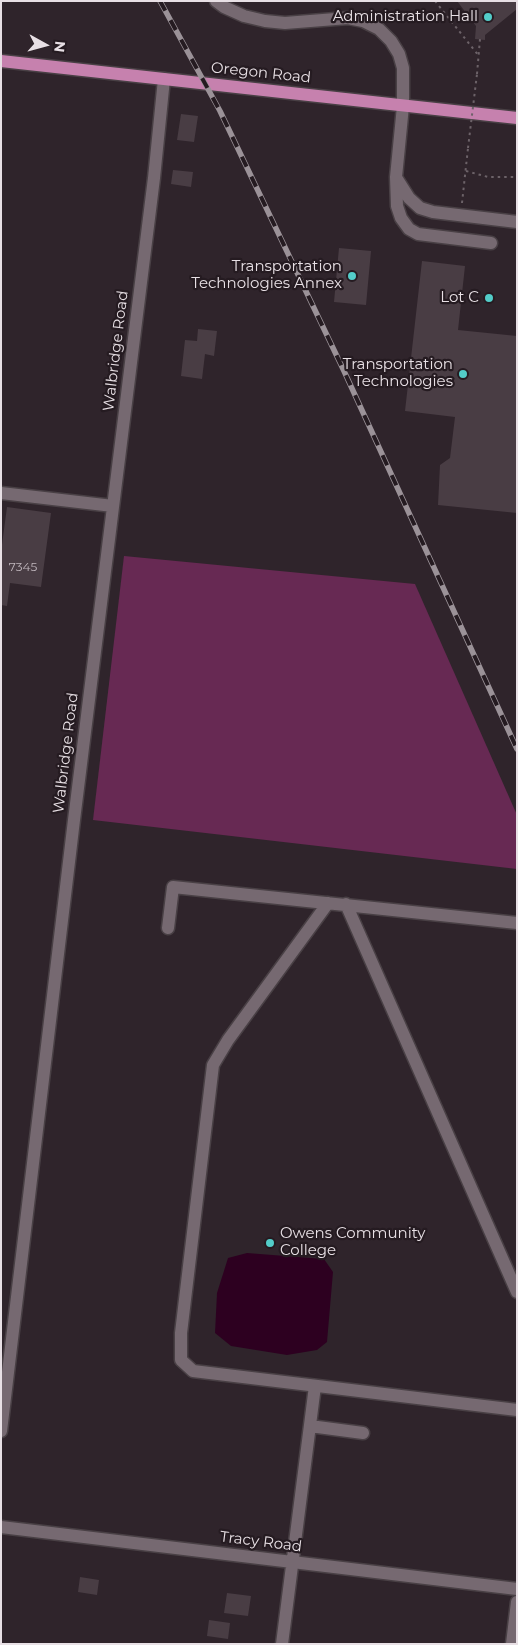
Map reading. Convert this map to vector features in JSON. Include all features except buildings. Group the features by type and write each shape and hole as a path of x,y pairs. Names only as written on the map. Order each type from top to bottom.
{"main road":[{"name":"Oregon Road","path":"1,62 517,118"}],"street":[{"path":"216,1 224,7 244,16 265,21 286,23 348,18 363,20 379,29 391,41 399,54 403,68 403,106 396,177 397,206 401,218 409,229 418,234 492,243"},
{"name":"Walbridge Road","path":"1,1431 154,178 164,79"},
{"path":"396,177 409,198 420,208 433,212 517,222"},
{"path":"1,492 113,506"},
{"path":"168,928 173,887 517,923"},
{"path":"328,902 228,1040 214,1066 182,1332 181,1360 193,1371 517,1410"},
{"path":"346,904 517,1292"},
{"path":"282,1644 315,1386"},
{"path":"310,1426 363,1434"},
{"name":"Tracy Road","path":"1,1527 517,1589"},
{"path":"512,1644 517,1602"}],"path":[{"path":"435,1 479,56"},
{"path":"461,216 480,39"},
{"path":"466,171 488,177 517,177"}],"shaded area":[{"path":"124,556 415,584 517,815 517,869 93,820"},
{"path":"247,1253 324,1259 333,1272 327,1342 317,1350 287,1355 231,1346 215,1333 217,1293 228,1258"}],"railway":[{"path":"160,1 220,111 344,371 517,749"}],"place":[{"name":"Administration Hall","path":"488,17"},
{"name":"Transportation Technologies Annex","path":"352,276"},
{"name":"Lot C","path":"489,298"},
{"name":"Transportation Technologies","path":"463,374"},
{"name":"Owens Community College","path":"270,1243"}]}
